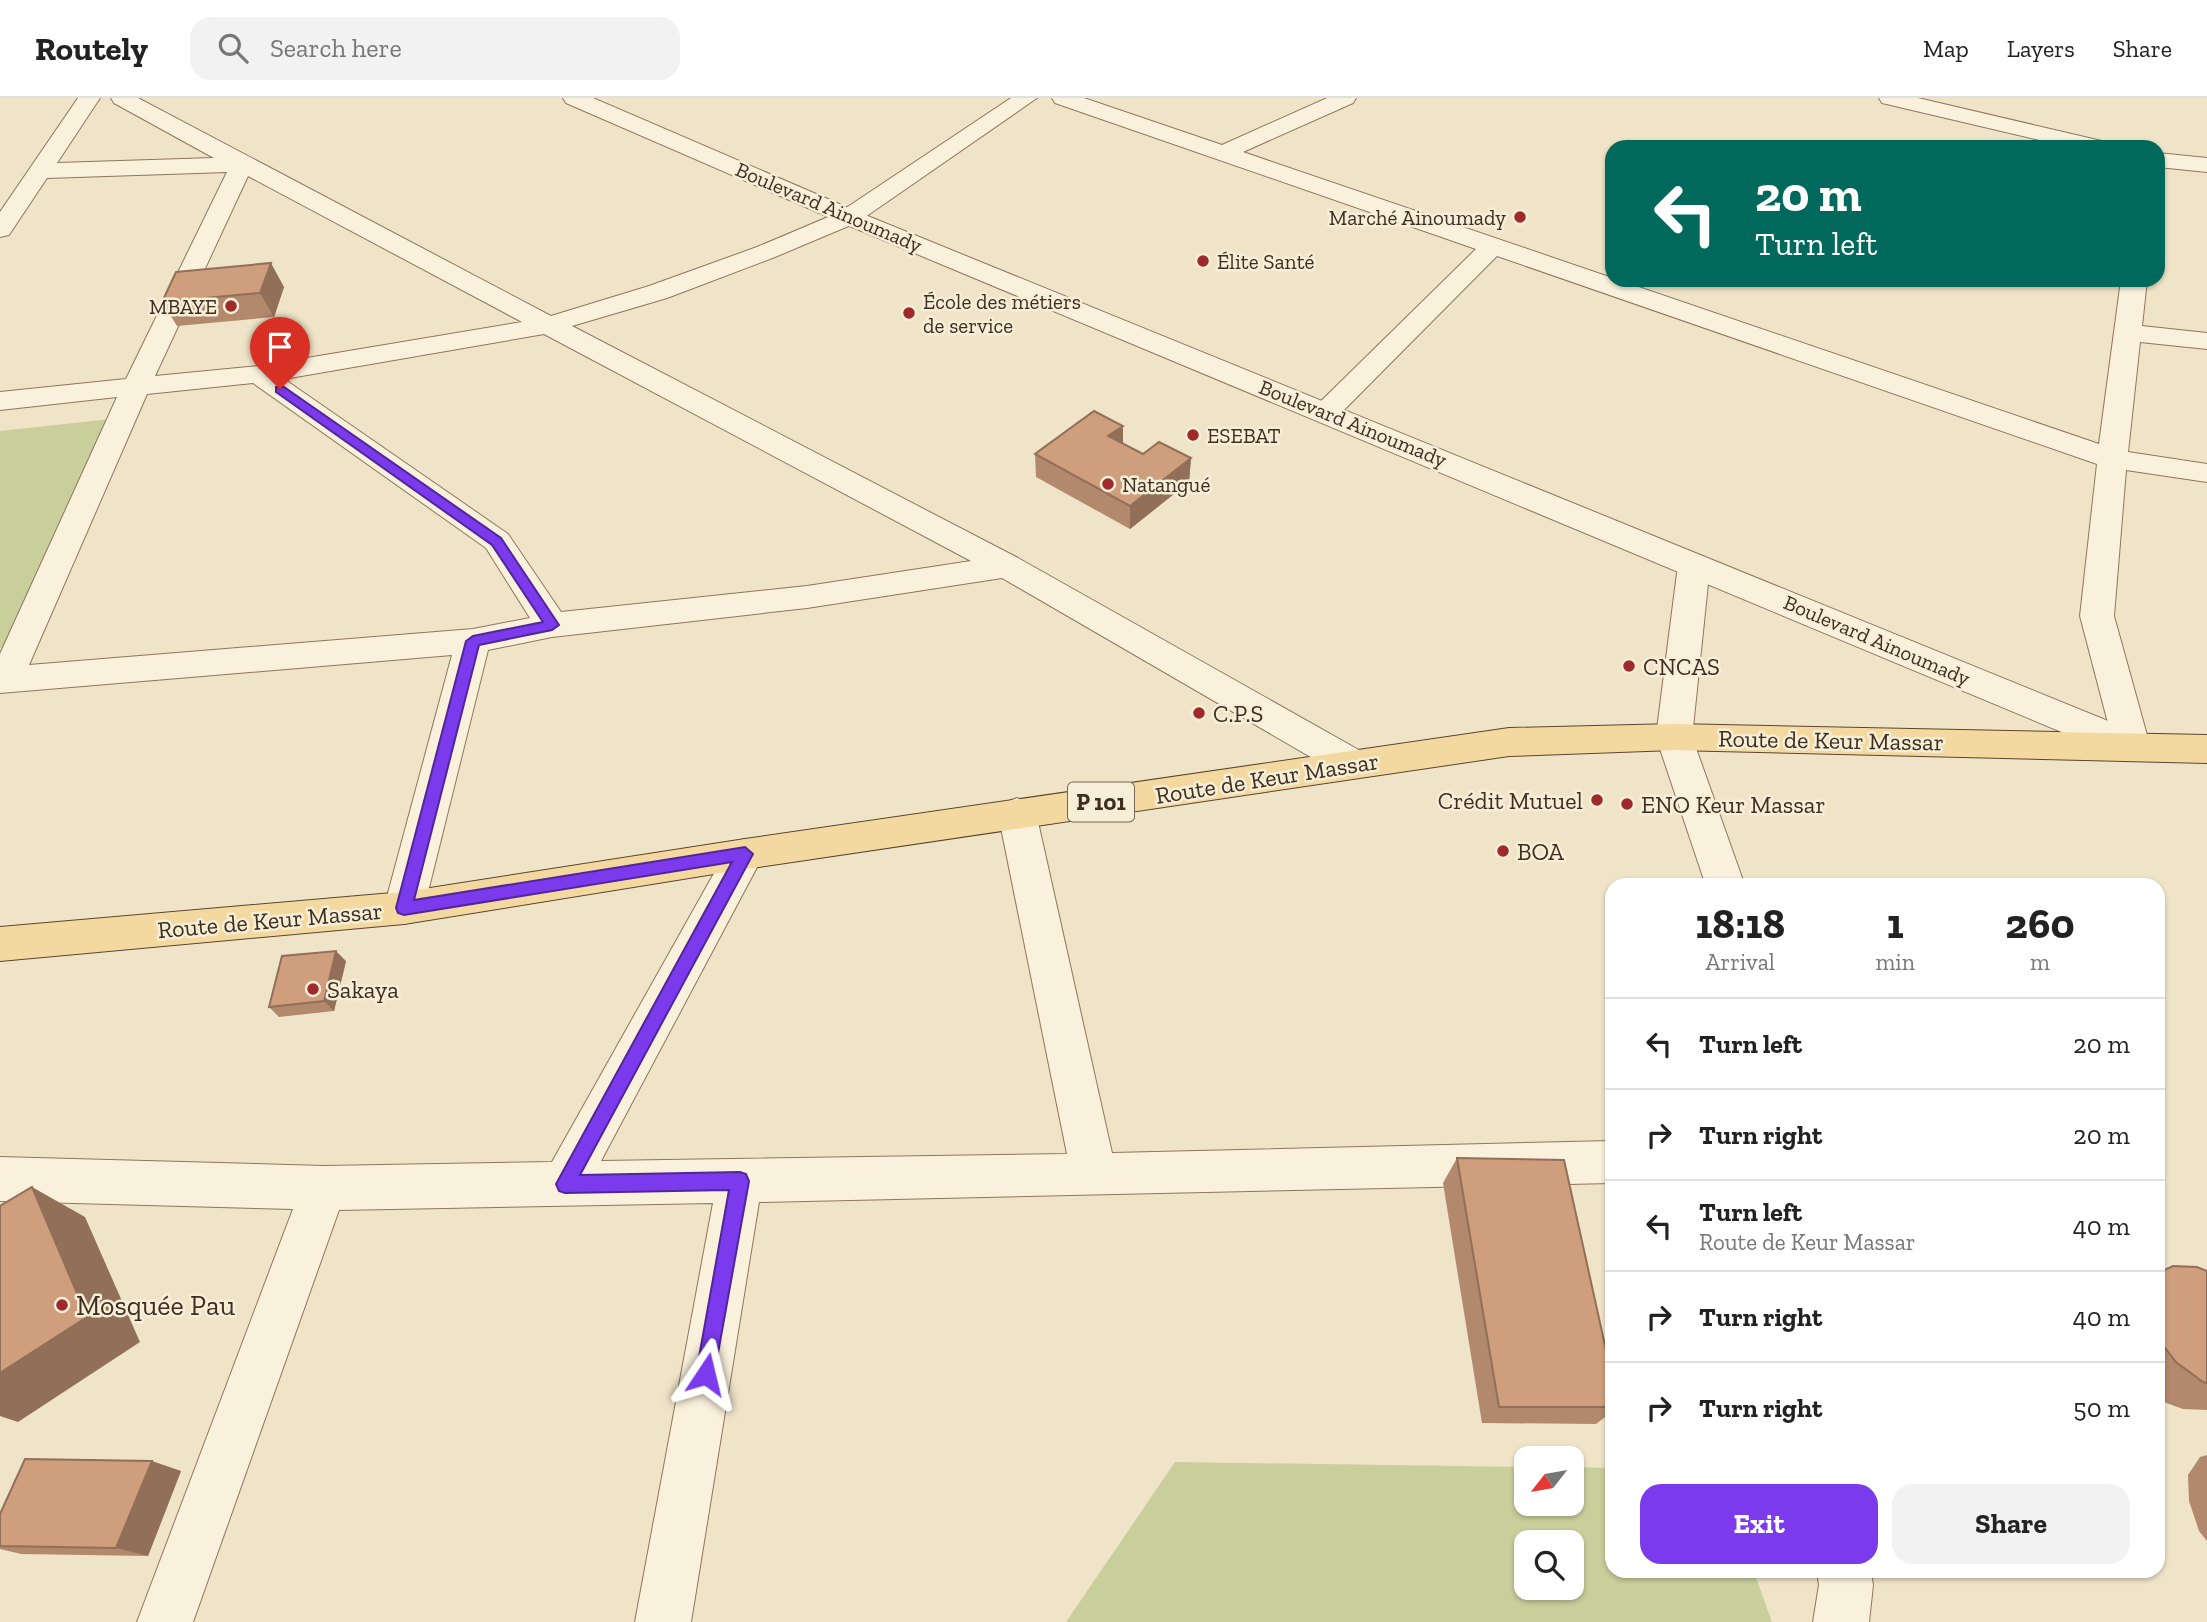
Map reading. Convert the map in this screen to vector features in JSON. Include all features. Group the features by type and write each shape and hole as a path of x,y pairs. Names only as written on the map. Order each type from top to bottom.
{"main road":[{"name":"Route de Keur Massar","path":"0,944 404,908 1017,813 1509,742 1674,737 2207,749"}],"street":[{"path":"0,230 89,98"},
{"path":"122,98 242,164 1007,566 1353,764"},
{"name":"Boulevard Ainoumady","path":"574,98 849,217 2132,746"},
{"path":"0,401 259,374 384,355 548,325 658,292 766,253 849,217 1026,98"},
{"path":"1063,98 1605,284"},
{"path":"1223,153 1345,98"},
{"path":"1890,98 2068,140"},
{"path":"2165,161 2207,165"},
{"path":"39,171 242,164"},
{"path":"242,164 136,387 3,680 473,641 552,625 807,597 1007,566"},
{"path":"1326,412 1493,246"},
{"path":"1612,287 2113,459 2207,474"},
{"path":"2132,746 2097,617 2103,533 2133,287"},
{"path":"2127,332 2207,341"},
{"path":"259,374 496,541 552,625"},
{"path":"1694,565 1674,737 1723,878"},
{"path":"404,908 473,641"},
{"path":"1017,813 1094,1175"},
{"path":"565,1184 745,854"},
{"path":"0,1179 324,1188 1094,1175 1605,1162"},
{"path":"663,1622 740,1181"},
{"path":"165,1622 324,1188"},
{"path":"1841,1622 1845,1578"}],"green space":[{"path":"111,419 15,646 0,648 0,431"},
{"path":"1175,1462 1514,1467 1514,1516 1584,1516 1584,1467 1605,1468 1605,1578 1756,1578 1772,1622 1066,1622"}],"building":[{"path":"271,263 260,293 162,302 176,272"},
{"path":"1094,411 1123,426 1108,436 1143,454 1159,442 1191,458 1130,506 1035,454"},
{"path":"336,951 324,1001 269,1007 282,956"},
{"path":"1457,1158 1564,1160 1605,1345 1605,1407 1499,1407"},
{"path":"32,1187 87,1317 0,1373 0,1206"},
{"path":"2173,1266 2197,1267 2207,1271 2207,1383 2176,1362 2165,1348 2165,1270"},
{"path":"25,1459 152,1461 116,1548 0,1546 0,1514"}],"place":[{"name":"Marché Ainoumady","path":"1520,217"},
{"name":"Élite Santé","path":"1203,261"},
{"name":"MBAYE","path":"231,306"},
{"name":"École des métiers de service","path":"909,313"},
{"name":"ESEBAT","path":"1193,435"},
{"name":"Natangué","path":"1108,484"},
{"name":"CNCAS","path":"1629,666"},
{"name":"C.P.S","path":"1199,713"},
{"name":"Crédit Mutuel","path":"1597,800"},
{"name":"ENO Keur Massar","path":"1627,804"},
{"name":"BOA","path":"1503,851"},
{"name":"Sakaya","path":"313,989"},
{"name":"Mosquée Pau","path":"62,1305"}],"route":[{"path":"280,389 496,541 552,625 473,641 404,908 745,854 565,1184 740,1181 706,1374"}]}
